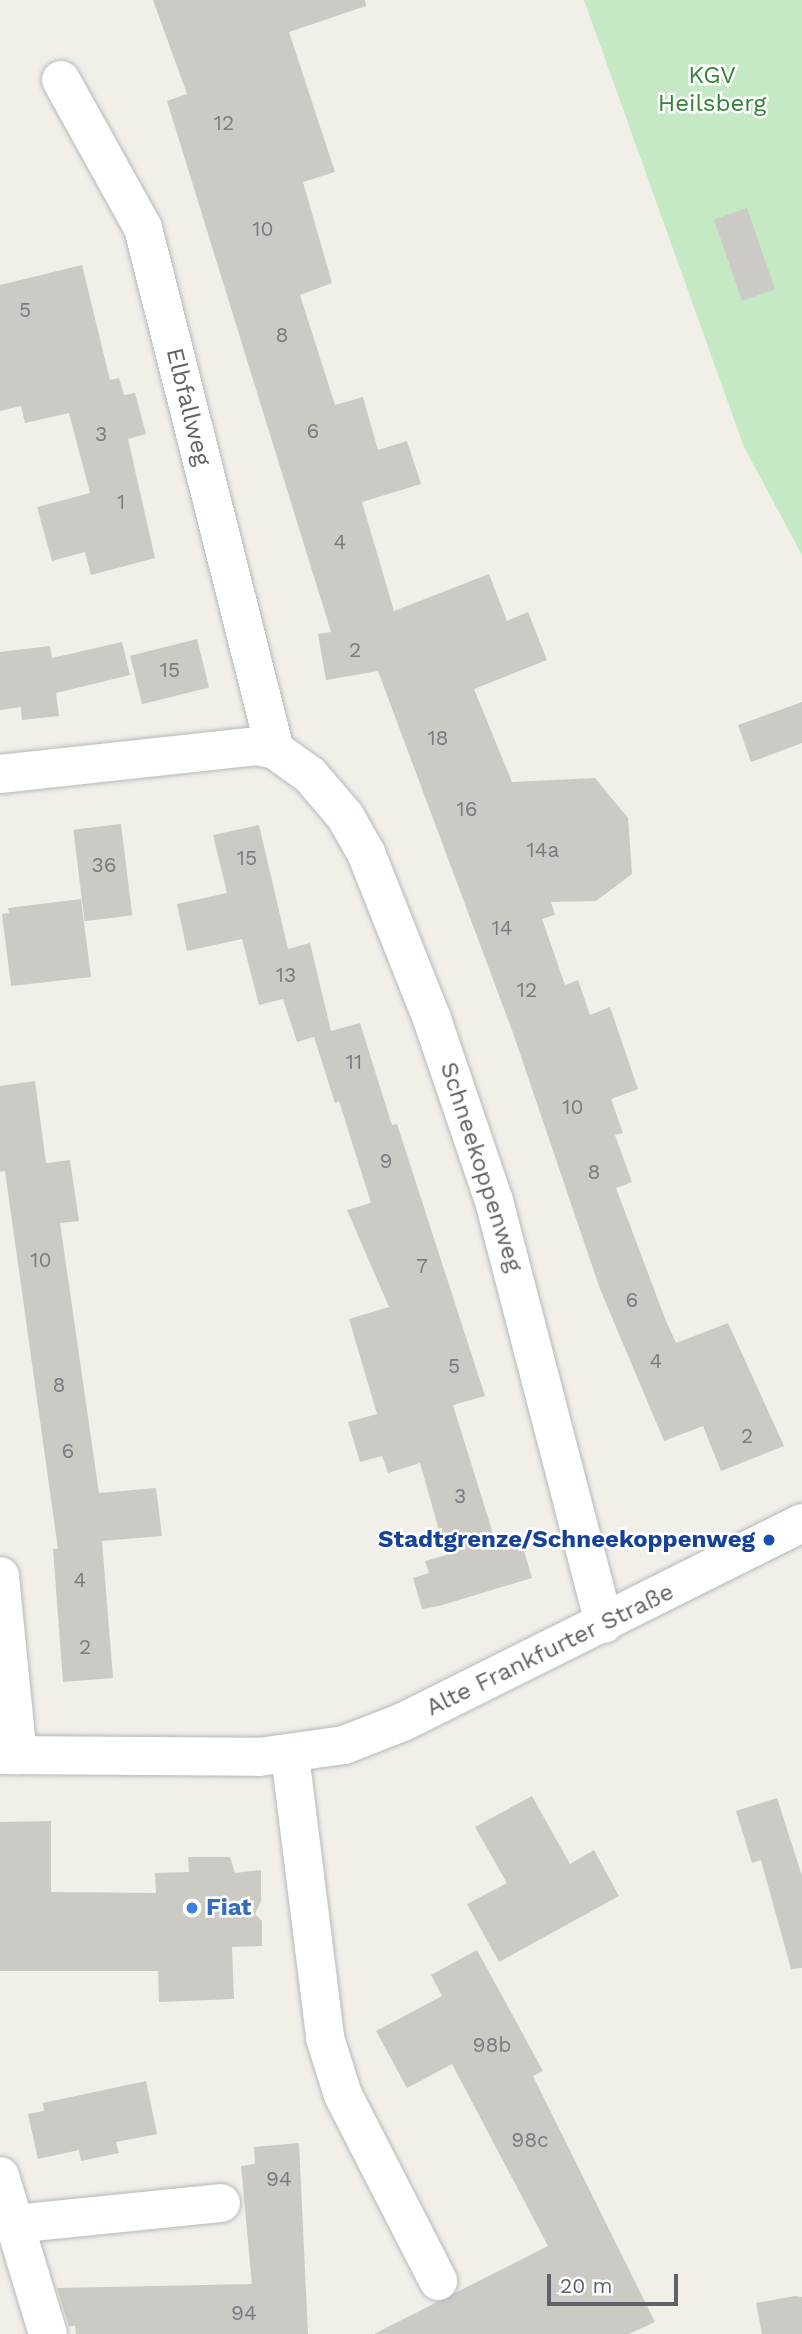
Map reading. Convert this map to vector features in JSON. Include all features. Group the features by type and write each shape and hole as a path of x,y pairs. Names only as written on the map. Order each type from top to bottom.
{"street":[{"name":"Elbfallweg","path":"61,80 143,228 275,750"},
{"path":"0,774 235,746 275,750"},
{"name":"Schneekoppenweg","path":"275,750 316,782 355,832 432,1019 522,1294 604,1624"},
{"name":"Alte Frankfurter Straße","path":"9,1755 290,1755 367,1738 604,1624 802,1523"},
{"path":"0,1576 9,1755"},
{"path":"290,1755 325,2038 343,2095 438,2281"},
{"path":"0,2176 48,2334"},
{"path":"15,2224 221,2203"}],"green space":[{"name":"KGV Heilsberg","path":"584,0 802,0 802,555 744,447"}],"building":[{"path":"153,0 365,0 366,6 289,32 335,172 303,182 332,283 300,295 335,405 363,397 378,450 407,441 421,484 362,502 394,611 489,574 507,621 528,612 547,660 474,689 512,782 595,778 628,818 632,874 596,901 551,902 555,915 542,919 565,985 578,980 590,1015 610,1007 638,1089 611,1099 623,1133 615,1135 632,1182 616,1188 676,1343 728,1323 784,1446 721,1471 703,1426 664,1441 600,1289 513,1033 378,671 326,680 318,634 331,632 167,101 187,94"},
{"path":"747,208 775,289 742,301 714,219"},
{"path":"82,265 110,380 119,378 124,395 135,393 146,434 128,439 155,558 91,575 85,552 52,561 37,507 90,493 69,413 25,423 21,406 0,411 0,285"},
{"path":"197,639 209,688 142,704 130,656"},
{"path":"122,642 130,675 56,693 59,716 22,720 21,707 0,710 0,652 50,646 52,658"},
{"path":"802,702 802,743 751,762 738,725"},
{"path":"121,824 132,915 85,921 73,830"},
{"path":"259,825 288,949 310,943 331,1031 360,1023 392,1125 397,1124 485,1396 453,1405 495,1540 519,1533 532,1578 439,1606 422,1609 413,1578 429,1573 425,1561 446,1555 420,1463 388,1473 382,1456 360,1462 348,1422 377,1414 349,1319 389,1307 347,1210 371,1203 339,1101 335,1103 314,1037 297,1042 283,999 259,1005 242,939 187,951 177,904 227,893 213,835"},
{"path":"81,899 91,977 11,986 2,914 9,913 8,908"},
{"path":"35,1081 46,1163 70,1160 79,1221 60,1223 99,1493 156,1488 162,1536 102,1541 113,1678 63,1682 53,1549 58,1549 5,1171 0,1172 0,1086"},
{"path":"532,1796 570,1864 594,1850 619,1896 499,1962 467,1904 507,1883 475,1827"},
{"path":"777,1798 802,1876 802,1968 791,1969 761,1860 752,1863 736,1811"},
{"path":"51,1821 51,1892 156,1893 155,1873 189,1872 188,1857 230,1857 235,1873 261,1870 261,1901 255,1914 262,1921 262,1946 232,1947 234,1999 159,2002 158,1971 0,1971 0,1822"},
{"path":"477,1950 543,2071 533,2076 655,2322 629,2334 374,2334 548,2246 452,2064 407,2088 376,2031 442,1996 431,1975"},
{"path":"146,2081 157,2134 116,2142 119,2153 81,2161 79,2150 38,2159 28,2114 44,2111 43,2103"},
{"path":"299,2143 308,2334 76,2334 75,2326 69,2326 57,2288 252,2284 241,2166 255,2164 254,2147"},
{"path":"802,2297 802,2334 762,2334 756,2303"}],"place":[{"name":"Stadtgrenze/Schneekoppenweg","path":"769,1540"},
{"name":"Fiat","path":"192,1908"}]}
